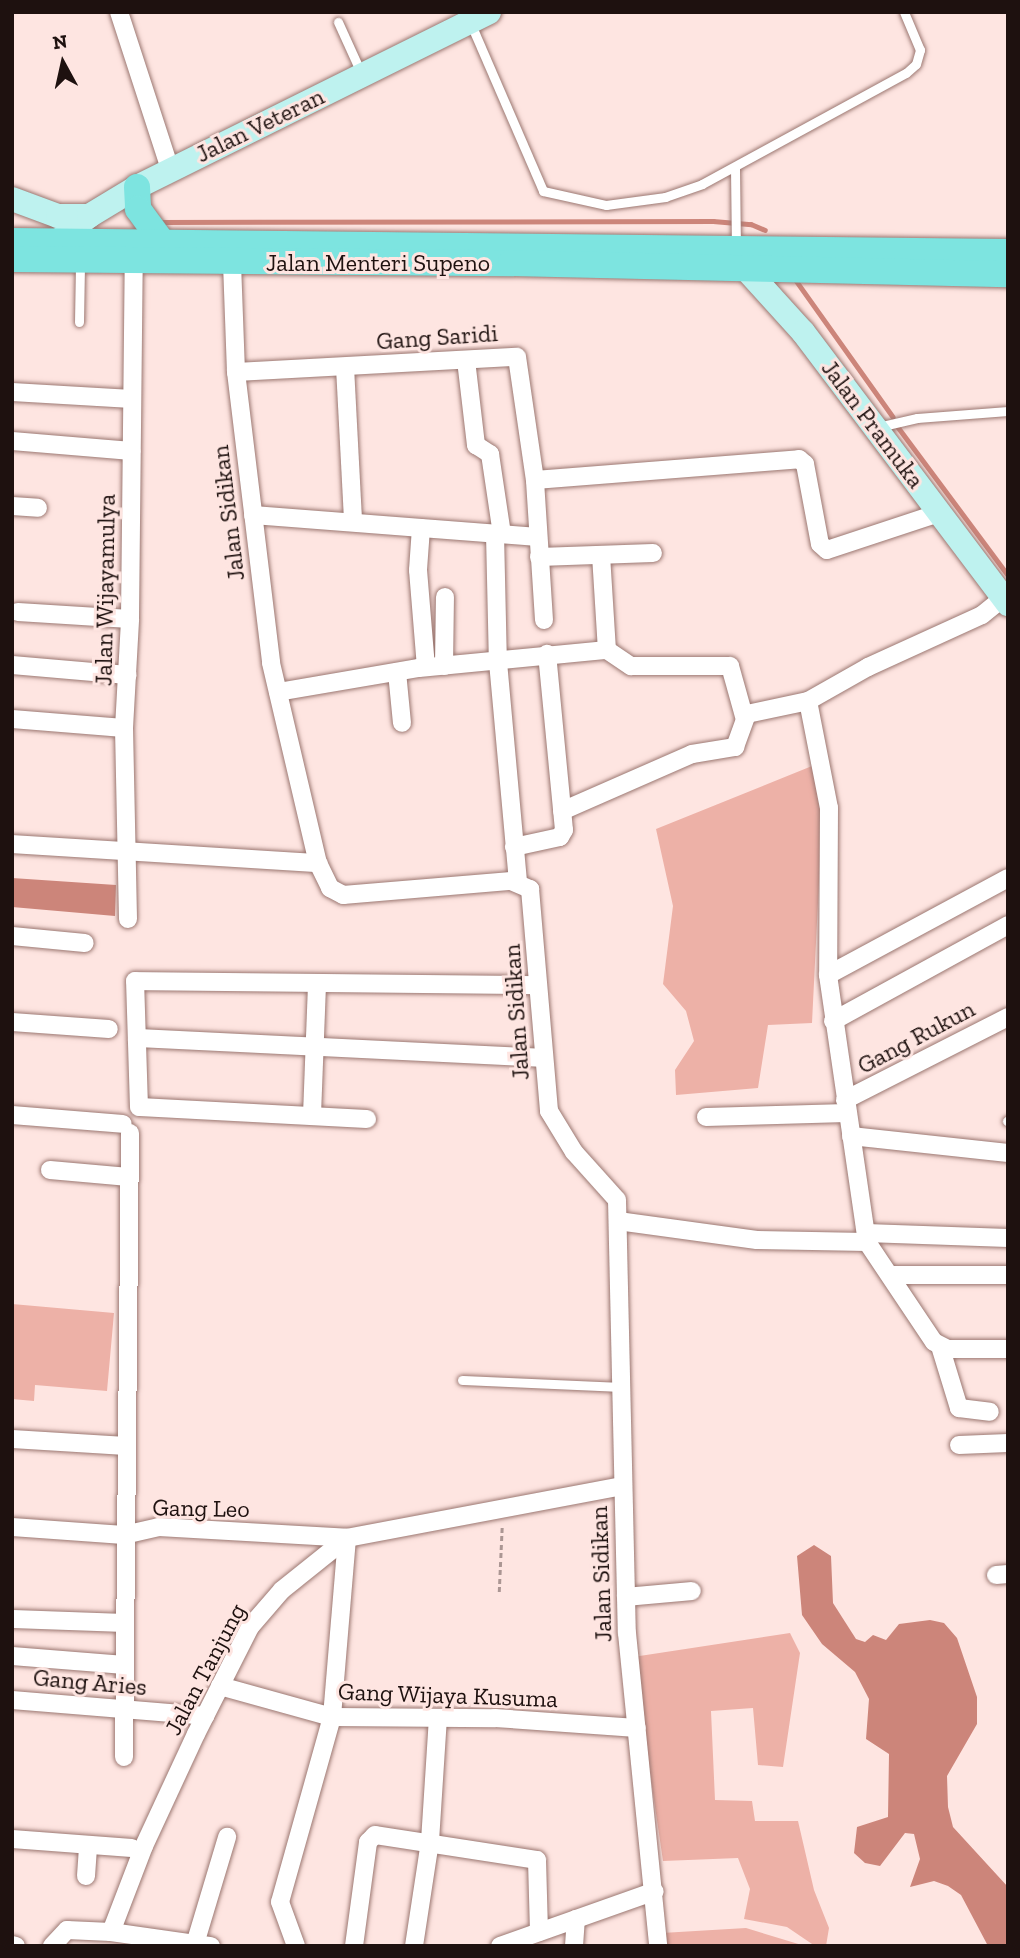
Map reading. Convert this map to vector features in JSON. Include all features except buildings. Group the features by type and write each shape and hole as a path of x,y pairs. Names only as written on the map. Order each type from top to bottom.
{"main road":[{"name":"Jalan Veteran","path":"53,251 89,216 137,187 479,17"},
{"path":"137,187 138,209 163,243"},
{"path":"12,199 58,216 89,216"},
{"name":"Jalan Menteri Supeno","path":"53,251 163,243 511,253"},
{"name":"Jalan Menteri Supeno","path":"14,246 53,251 80,260 232,263 738,248"},
{"path":"738,248 1008,252"},
{"path":"738,248 1008,274"},
{"name":"Jalan Pramuka","path":"738,248 1006,599"}],"street":[{"path":"119,12 170,169"},
{"name":"Jalan Wijayamulya","path":"128,919 124,728 130,619 134,262"},
{"name":"Jalan Sidikan","path":"232,263 236,372 278,692 318,863 330,888 343,895 518,881 533,894 542,1058 549,1111 573,1152 614,1192 618,1221 623,1387 622,1486 626,1597 658,1946"},
{"name":"Gang Saridi","path":"236,372 517,357 535,480"},
{"path":"466,360 476,445 490,454 498,534 498,662 518,881"},
{"path":"345,367 353,522"},
{"path":"12,392 132,399"},
{"path":"12,441 132,451"},
{"path":"544,620 535,480 699,468 789,458 803,462 820,544 827,550 939,513"},
{"path":"12,506 38,508"},
{"path":"253,515 538,537"},
{"path":"421,528 418,570 435,667"},
{"path":"539,557 653,553"},
{"path":"601,555 607,650"},
{"path":"435,667 446,597"},
{"path":"744,716 808,701 868,667 982,615 1006,599"},
{"path":"18,612 130,619"},
{"path":"278,692 435,667 607,650 631,666 689,669 721,665 734,671 744,716 735,747 691,754 562,811"},
{"path":"514,847 560,837 564,830 547,654"},
{"path":"12,665 128,676"},
{"path":"397,672 402,723"},
{"path":"808,701 830,808 828,975 867,1237 940,1346 959,1408 990,1412"},
{"path":"12,719 124,728"},
{"path":"12,844 318,863"},
{"path":"828,975 1008,878"},
{"path":"834,1021 1008,925"},
{"path":"12,936 85,943"},
{"path":"367,1119 139,1107 135,981 317,985 537,985"},
{"path":"312,1115 317,985"},
{"name":"Gang Rukun","path":"846,1106 1008,1017"},
{"path":"12,1022 109,1029"},
{"path":"137,1038 542,1058"},
{"path":"706,1117 846,1106"},
{"path":"12,1115 127,1129 129,1177 124,1757"},
{"path":"851,1136 1008,1153"},
{"path":"50,1170 129,1177"},
{"path":"618,1221 757,1240 867,1237 1008,1238"},
{"path":"890,1275 1008,1275"},
{"path":"940,1346 1008,1349"},
{"path":"12,1439 126,1446"},
{"path":"959,1446 1008,1443"},
{"name":"Jalan Tanjung","path":"111,1932 144,1846 205,1716 250,1627 266,1607 347,1538 622,1486"},
{"name":"Gang Leo","path":"12,1527 124,1535 159,1527 347,1538"},
{"path":"296,1946 280,1902 332,1717 347,1538"},
{"path":"626,1597 692,1591"},
{"path":"13,1619 125,1623"},
{"path":"12,1656 125,1665"},
{"name":"Gang Wijaya Kusuma","path":"220,1686 332,1717 438,1718 495,1727 637,1728"},
{"name":"Gang Aries","path":"12,1700 205,1716"},
{"path":"414,1946 430,1841 438,1718"},
{"path":"354,1946 369,1839 379,1835 537,1860 539,1932"},
{"path":"52,1946 67,1930 111,1932 194,1944 227,1837"},
{"path":"12,1839 131,1848"},
{"path":"86,1877 88,1845"},
{"path":"500,1946 655,1891"},
{"path":"574,1946 576,1919"}],"lane":[{"path":"479,17 543,191 583,202 634,203 683,192 735,168 912,68 920,50 904,12"},
{"path":"338,22 362,75"},
{"path":"735,168 734,210 738,248"},
{"path":"79,322 80,260"},
{"path":"876,428 917,418 1008,411"},
{"path":"462,1380 623,1387"}],"path":[{"path":"499,1591 503,1508"}],"shaded area":[{"path":"812,766 822,821 812,1023 768,1025 758,1088 676,1095 675,1070 694,1041 686,1011 663,984 673,906 656,829"},
{"path":"12,878 116,885 115,916 12,907"},
{"path":"12,1304 114,1313 107,1391 35,1385 34,1401 12,1399"},
{"path":"814,1545 831,1556 833,1603 856,1639 865,1642 873,1635 886,1640 899,1624 930,1620 944,1623 957,1638 977,1697 977,1724 947,1776 948,1807 953,1827 1008,1887 1008,1946 988,1946 961,1895 948,1886 934,1881 910,1887 920,1859 914,1834 905,1833 880,1866 865,1863 854,1853 857,1827 888,1817 889,1754 866,1739 869,1699 855,1672 822,1644 802,1615 797,1556"},
{"path":"790,1633 800,1653 783,1767 758,1765 753,1708 711,1711 715,1800 752,1801 755,1821 798,1821 814,1890 829,1928 826,1946 815,1946 787,1927 744,1919 750,1889 738,1858 663,1861 633,1657"},
{"path":"746,1928 805,1946 663,1946 662,1933"}],"waterway":[{"path":"159,222 713,221 751,224 765,230"},
{"path":"795,279 893,417"},
{"path":"898,427 1008,575"}]}
